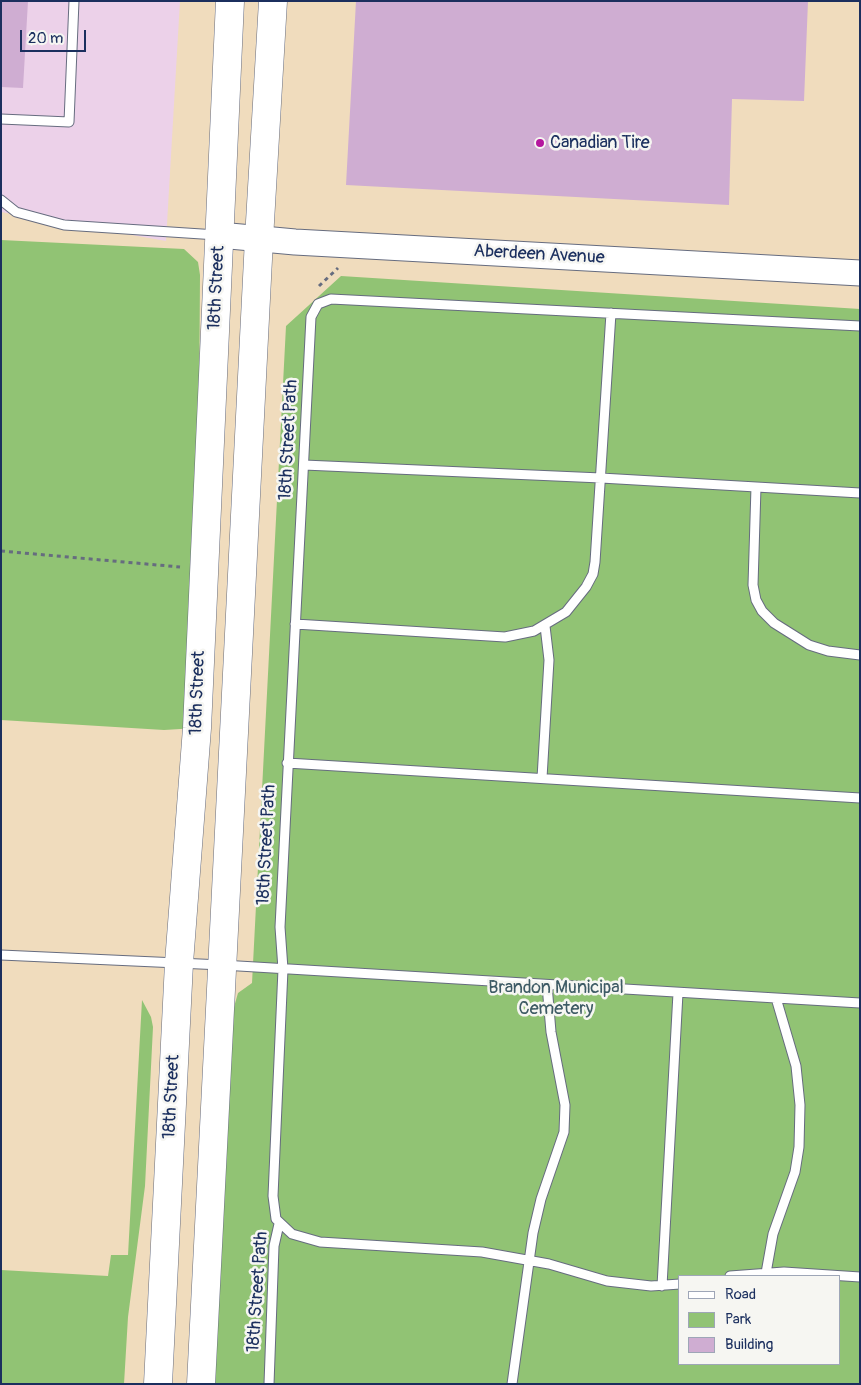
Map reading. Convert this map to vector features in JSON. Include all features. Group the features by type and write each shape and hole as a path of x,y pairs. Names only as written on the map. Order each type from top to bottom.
{"main road":[{"name":"18th Street","path":"158,1384 179,964 197,728 230,1"},
{"path":"201,1384 259,239 273,1"}],"street":[{"name":"Aberdeen Avenue","path":"219,235 259,239 860,273"}],"lane":[{"path":"1,119 69,122 74,1"},
{"path":"1,200 16,212 64,225 219,235"},
{"name":"18th Street Path","path":"269,1384 274,1246 280,1224 274,1212 273,1196 283,969 280,927 311,320 316,306 323,301 331,299 611,313"},
{"path":"295,624 490,637 520,634 545,626 566,612 577,600 593,574 611,313 860,326"},
{"path":"304,465 601,478 860,493"},
{"path":"756,487 753,585 756,600 762,612 774,623 809,645 828,651 860,655"},
{"path":"542,778 549,660 545,626"},
{"path":"287,763 860,798"},
{"path":"1,955 222,965 860,1003"},
{"path":"512,1384 528,1259 536,1216 564,1126 565,1105 551,1032 547,985"},
{"path":"662,1286 678,993"},
{"path":"766,1273 773,1234 795,1172 799,1147 800,1105 796,1066 776,998"},
{"path":"280,1224 292,1234 320,1242 482,1252 528,1259 607,1281 662,1286 678,1284"},
{"path":"742,1275 766,1273 804,1275"},
{"path":"841,1277 860,1278"}],"path":[{"path":"316,289 341,266"},
{"path":"1,551 203,569"}],"shaded area":[{"path":"1,1 180,1 166,241 1,212"}],"green space":[{"path":"1,240 184,249 198,262 200,275 197,728 164,730 1,720"},
{"name":"Brandon Municipal Cemetery","path":"341,276 860,309 860,1384 214,1384 234,1007 238,993 252,983 286,326"},
{"path":"142,1000 151,1017 153,1027 145,1186 128,1317 124,1384 1,1384 1,1270 108,1276 111,1255 128,1255"}],"building":[{"path":"1,1 28,1 23,88 1,87"},
{"name":"Canadian Tire","path":"356,1 808,1 804,101 732,99 729,205 346,185"}],"place":[{"name":"Canadian Tire","path":"540,143"}]}
